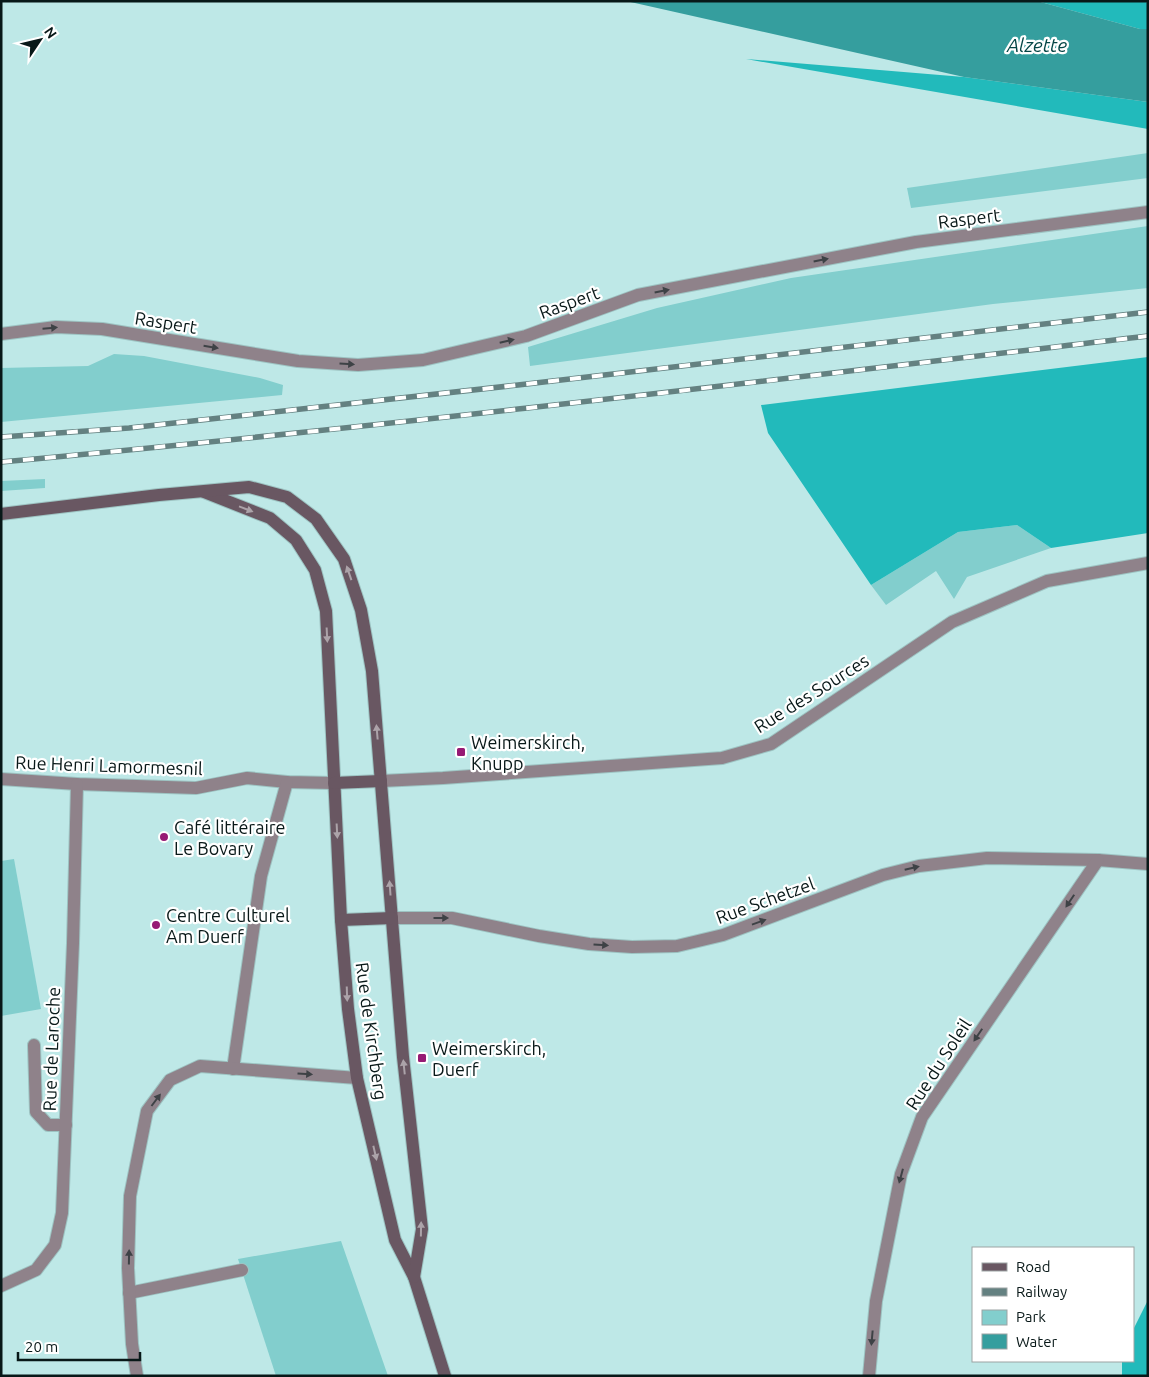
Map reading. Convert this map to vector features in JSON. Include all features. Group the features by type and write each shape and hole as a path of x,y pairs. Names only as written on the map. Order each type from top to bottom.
{"main road":[{"name":"Rue de Kirchberg","path":"1,514 249,487 286,497 316,519 344,559 361,610 372,672 403,1058 422,1229 414,1277"},
{"name":"Rue de Kirchberg","path":"200,491 270,518 296,540 315,570 326,611 342,920 348,1009 357,1078 395,1240 414,1277 445,1376"},
{"path":"334,783 382,781"},
{"path":"342,920 392,918"}],"street":[{"name":"Raspert","path":"1,334 56,327 102,329 298,361 358,365 423,360 526,336 638,296 657,292 916,242 1148,212"},
{"name":"Rue des Sources","path":"382,781 722,758 771,744 952,622 1047,581 1148,563"},
{"name":"Rue Henri Lamormesnil","path":"1,779 196,788 247,778 287,782 334,783"},
{"path":"233,1069 261,876 287,782"},
{"name":"Rue de Laroche","path":"1,1286 36,1270 54,1245 62,1212 73,943 77,784"},
{"name":"Rue Schetzel","path":"392,918 452,918 589,944 632,947 677,946 723,935 883,875 919,866 986,858 1098,860 1148,864"},
{"name":"Rue du Soleil","path":"869,1376 876,1301 901,1174 922,1117 1098,860"},
{"path":"34,1045 36,1112 48,1125 66,1126"},
{"path":"137,1376 132,1344 128,1268 130,1196 147,1111 170,1080 200,1066 357,1078"},
{"path":"129,1293 242,1270"}],"green space":[{"path":"1148,153 1148,178 911,208 907,188"},
{"path":"1148,226 1148,288 993,304 530,366 528,347 657,308 791,278"},
{"path":"114,354 144,356 260,378 283,385 282,395 1,422 1,368 88,366"},
{"path":"45,479 45,488 1,491 1,481"},
{"path":"1017,525 1051,548 967,577 954,599 936,571 886,605 871,585 958,532"},
{"path":"14,859 41,1009 1,1016 1,861"},
{"path":"341,1241 388,1376 276,1376 238,1259"}],"shaded area":[{"path":"1037,1 1143,1 1148,3 1148,29 1140,29"},
{"path":"746,59 964,77 1148,102 1148,129"},
{"path":"1148,357 1148,533 1051,548 1017,525 958,532 871,585 768,433 761,405"},
{"path":"1148,1300 1148,1376 1122,1376 1122,1362 1134,1362 1134,1328"}],"water":[{"name":"Alzette","path":"626,1 1037,1 1140,29 1148,29 1148,102 964,77"}],"railway":[{"path":"1,437 129,428 1148,312"},
{"path":"1,462 432,419 1148,336"}],"place":[{"name":"Weimerskirch, Knupp","path":"461,752"},
{"name":"Café littéraire Le Bovary","path":"164,837"},
{"name":"Centre Culturel Am Duerf","path":"156,925"},
{"name":"Weimerskirch, Duerf","path":"422,1058"}]}
